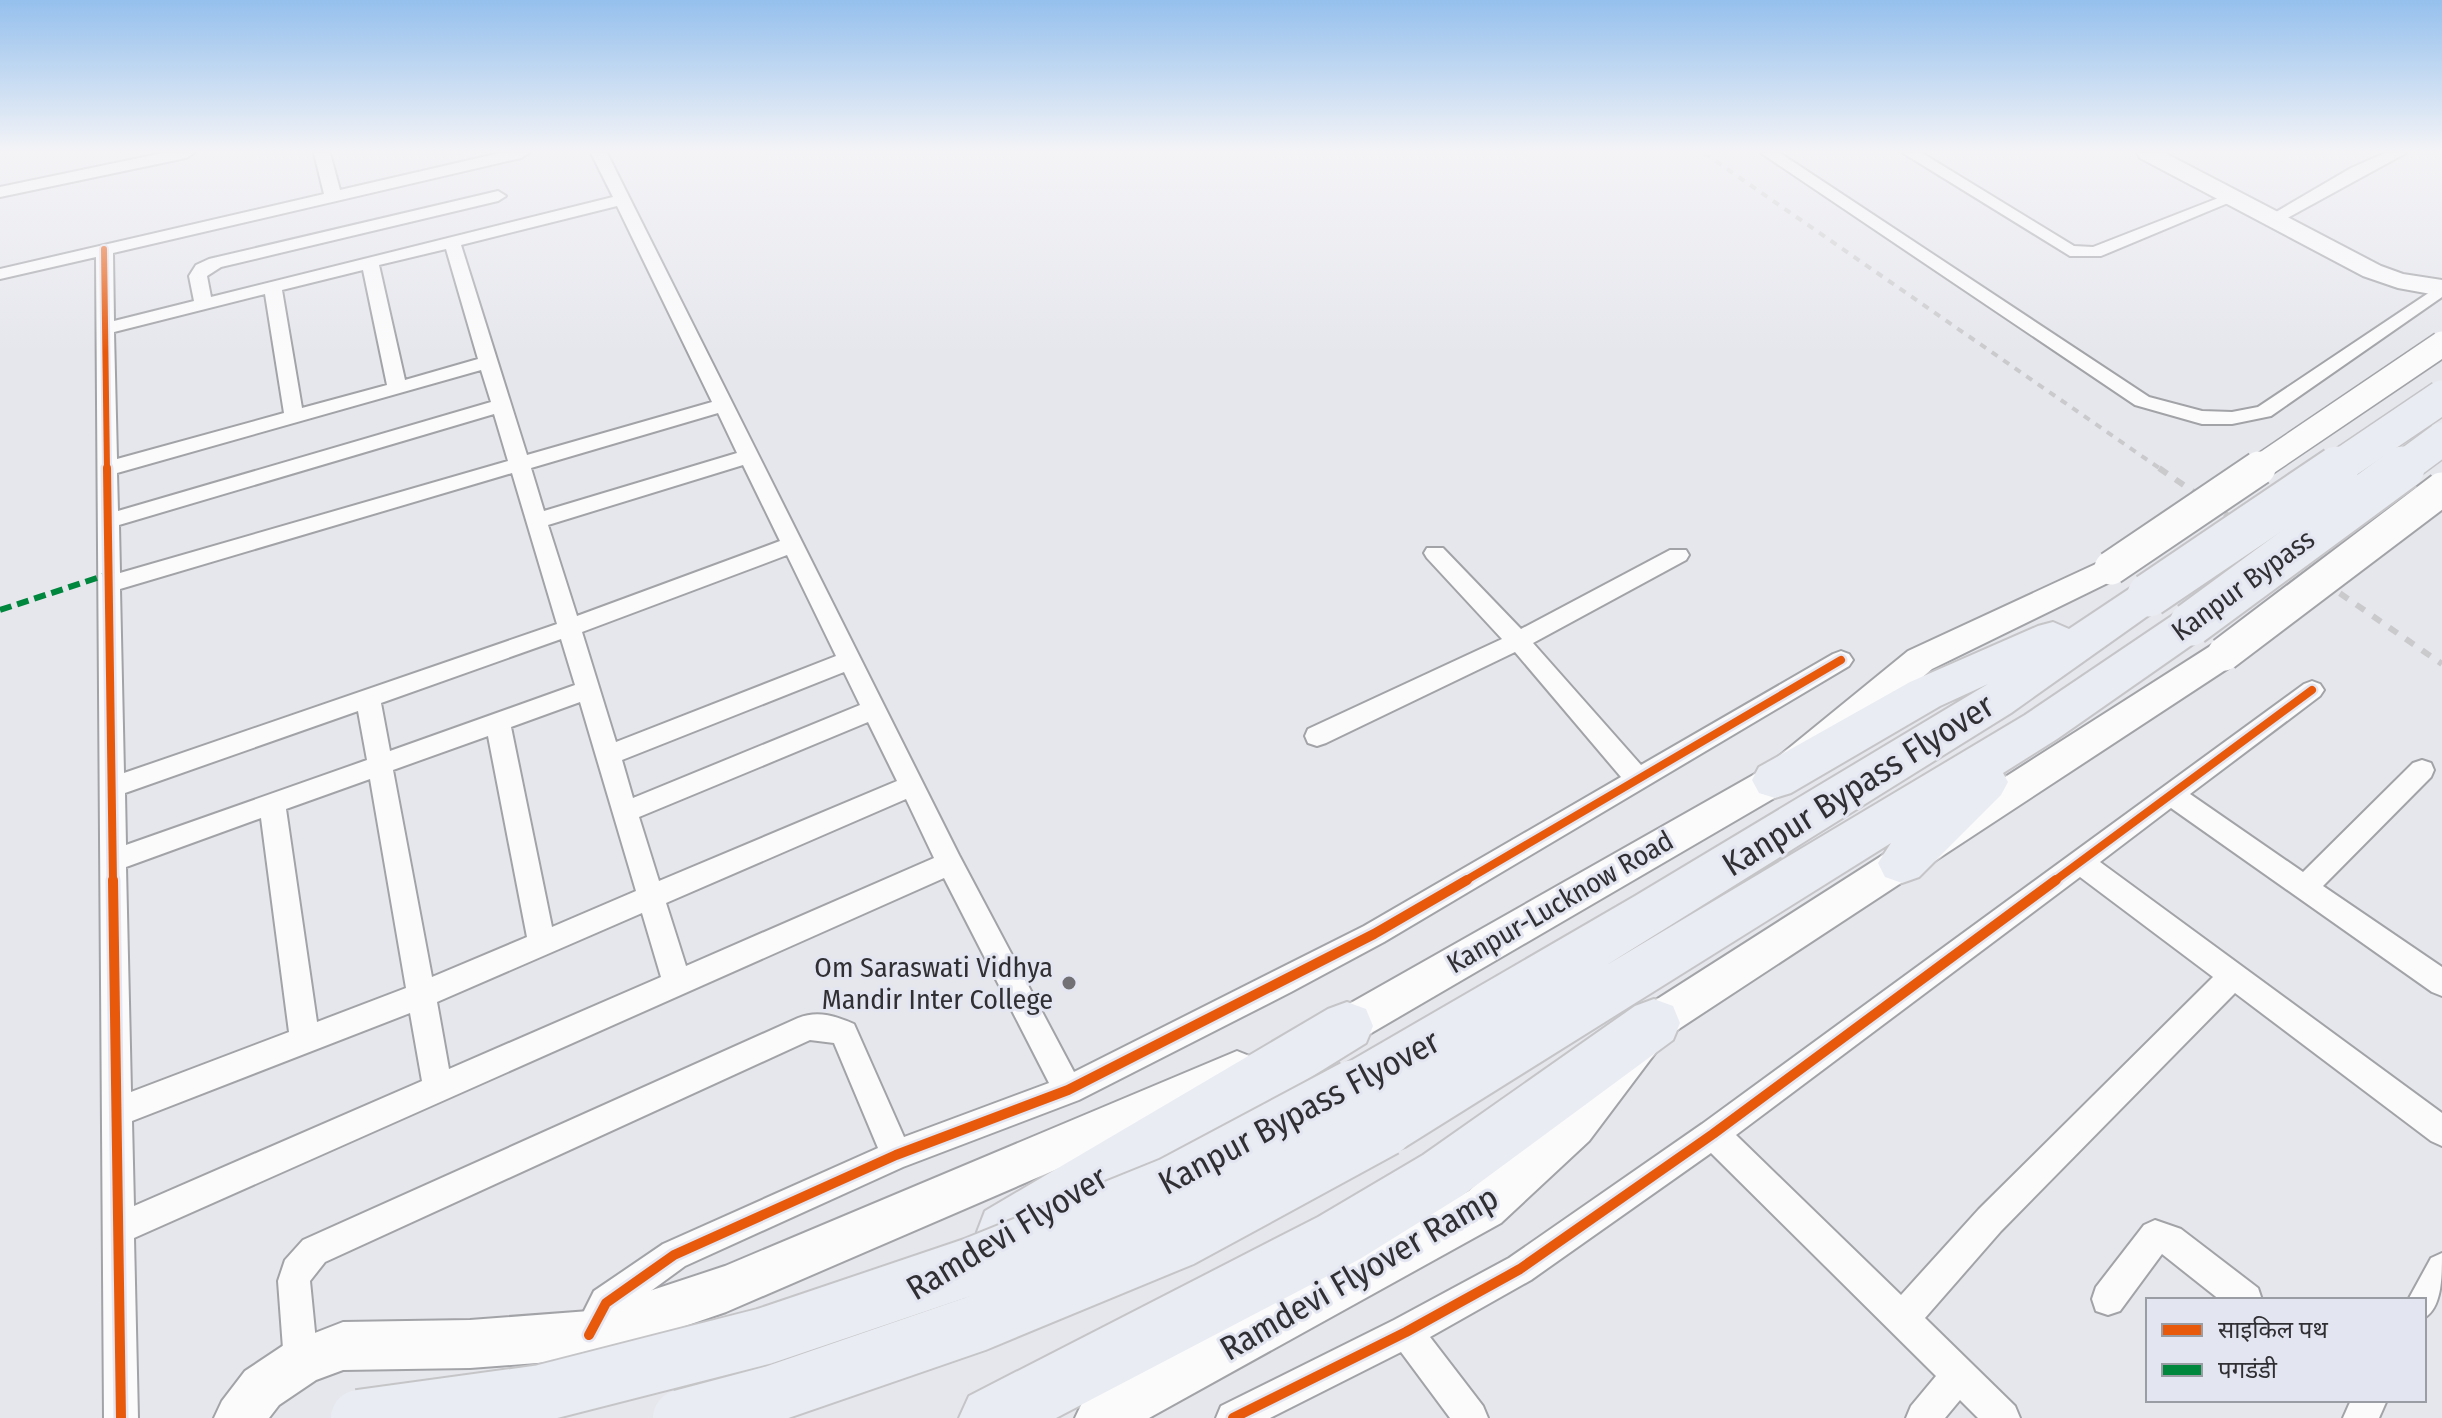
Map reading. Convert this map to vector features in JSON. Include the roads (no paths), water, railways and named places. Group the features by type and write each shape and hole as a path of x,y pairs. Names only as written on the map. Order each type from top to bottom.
{"highway":[{"name":"Kanpur Bypass","path":"2149,595 2442,397"},
{"name":"Kanpur Bypass","path":"2041,727 2191,624 2442,439"},
{"path":"1775,780 1925,694 2149,595"},
{"name":"Kanpur Bypass Flyover","path":"681,1418 775,1393 989,1319 1183,1238 1639,919 1996,701 2149,595"},
{"path":"1902,863 2041,727"},
{"name":"Kanpur Bypass Flyover","path":"359,1418 542,1393 765,1336 972,1266 1369,1108 2041,727"},
{"path":"991,1418 1339,1238 1464,1191 1654,1023"},
{"name":"Ramdevi Flyover","path":"709,1418 961,1260 1347,1026"}],"main road":[{"path":"2272,219 2372,271 2398,281 2442,288"},
{"name":"Kanpur-Lucknow Road","path":"239,1418 262,1388 301,1362 343,1346 470,1344 589,1335 726,1289 1183,1092 1347,1026 1775,780 1920,660 2111,568 2442,344"},
{"path":"1654,1023 2224,654 2442,489"},
{"name":"Ramdevi Flyover Ramp","path":"1100,1418 1464,1191"}],"street":[{"path":"0,274 233,219"},
{"path":"204,304 198,276 202,269 215,263 400,219"},
{"path":"105,329 543,219"},
{"path":"630,219 911,786 1068,1090"},
{"path":"1869,219 2142,401 2178,415 2210,420 2237,419 2264,412 2442,288"},
{"path":"2018,219 2070,251 2095,252 2178,219"},
{"path":"452,242 677,983"},
{"path":"104,249 121,1418"},
{"path":"370,262 397,388"},
{"path":"273,287 294,417"},
{"path":"107,469 489,362"},
{"path":"108,521 502,405"},
{"path":"109,584 722,405"},
{"path":"537,521 748,457"},
{"path":"112,787 569,628 792,545"},
{"path":"1435,553 1518,641 1639,780"},
{"path":"1317,736 1518,641 1678,555"},
{"path":"608,755 849,660"},
{"path":"589,1335 606,1303 674,1255 896,1155 1068,1090 1374,934 1841,660"},
{"path":"113,861 588,690"},
{"path":"1233,1418 1406,1332 1520,1269 1713,1134 2312,690"},
{"path":"368,698 438,1088"},
{"path":"625,812 873,710"},
{"path":"498,723 542,945"},
{"path":"2304,888 2422,770"},
{"path":"117,1112 422,995 911,786"},
{"path":"2170,794 2442,983"},
{"path":"272,804 305,1040"},
{"path":"119,1229 950,863"},
{"path":"2081,863 2442,1131"},
{"path":"1902,1319 1990,1220 2233,976"},
{"path":"301,1362 294,1281 296,1271 314,1251 808,1027 827,1027 844,1033 896,1155"},
{"path":"1713,1134 2003,1418"},
{"path":"2108,1299 2155,1236 2170,1240 2243,1298"},
{"path":"2426,1298 2442,1269"},
{"path":"1406,1332 1471,1418"},
{"path":"1923,1418 1959,1375"}],"railway":[{"path":"1800,219 2162,470"},
{"path":"2159,468 2442,664"}],"place":[{"name":"Om Saraswati Vidhya Mandir Inter College","path":"1069,983"}]}
